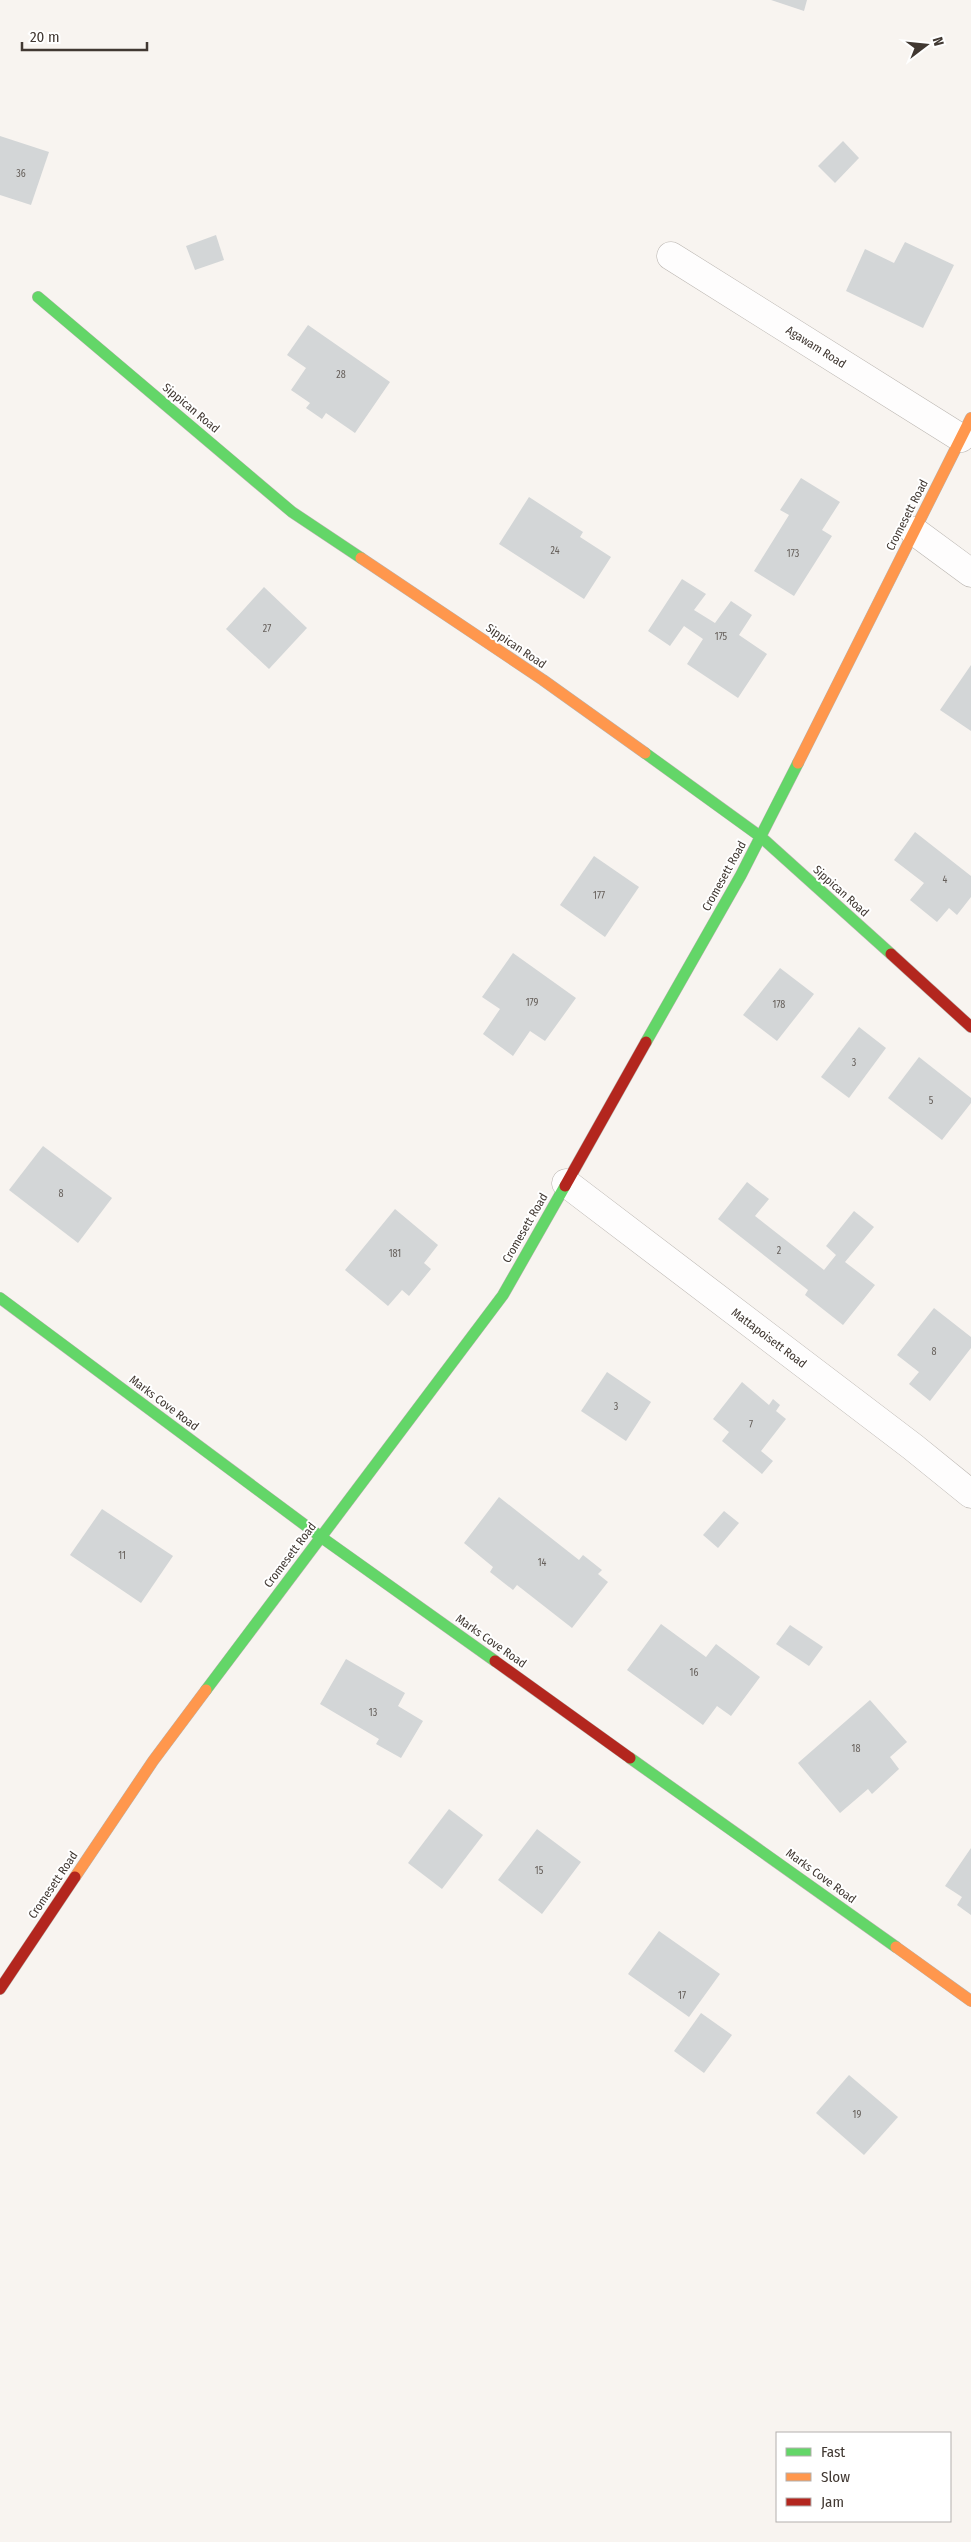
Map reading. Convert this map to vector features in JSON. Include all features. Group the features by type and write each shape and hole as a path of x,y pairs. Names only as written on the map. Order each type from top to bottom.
{"street":[{"name":"Agawam Road","path":"672,256 966,428"},
{"name":"Sippican Road","path":"38,297 292,512 542,680 761,837 971,1027"},
{"name":"Cromesett Road","path":"0,1989 153,1761 503,1295 761,837 966,428"},
{"path":"914,531 971,573"},
{"name":"Mattapoisett Road","path":"566,1183 912,1446 971,1494"},
{"name":"Marks Cove Road","path":"0,1298 321,1537 971,2001"}],"building":[{"path":"771,0 807,0 804,11"},
{"path":"0,136 49,152 31,205 0,195"},
{"path":"843,141 859,158 835,183 818,166"},
{"path":"216,235 224,260 195,270 186,246"},
{"path":"905,242 954,265 923,328 846,291 865,249 894,263"},
{"path":"308,325 390,382 355,433 326,413 322,419 306,408 310,403 291,390 306,368 287,355"},
{"path":"801,478 840,502 822,530 832,536 794,596 754,571 789,515 780,510"},
{"path":"529,497 583,532 580,537 611,557 584,599 499,544"},
{"path":"682,579 706,594 694,610 715,623 731,601 752,615 739,635 767,654 738,698 687,664 703,639 684,626 670,646 648,631"},
{"path":"264,587 307,628 269,669 226,629"},
{"path":"971,665 971,731 940,710"},
{"path":"915,832 971,876 971,897 957,915 949,908 937,922 910,900 924,883 894,860"},
{"path":"594,856 639,887 605,937 560,905"},
{"path":"513,953 576,998 545,1041 530,1031 513,1056 483,1034 500,1009 482,997"},
{"path":"780,968 814,994 777,1041 743,1015"},
{"path":"859,1027 886,1048 849,1098 821,1077"},
{"path":"919,1057 971,1098 971,1103 942,1140 888,1098"},
{"path":"43,1146 112,1198 78,1243 9,1190"},
{"path":"747,1182 769,1199 755,1216 824,1270 836,1255 826,1246 854,1211 874,1227 845,1262 875,1285 843,1325 805,1295 808,1290 718,1219"},
{"path":"395,1209 438,1245 424,1263 431,1269 409,1296 402,1290 388,1306 345,1270"},
{"path":"934,1308 971,1337 971,1348 930,1401 909,1384 919,1372 897,1355"},
{"path":"607,1372 651,1402 626,1441 581,1411"},
{"path":"742,1382 769,1405 773,1399 780,1405 776,1411 786,1419 761,1451 773,1461 762,1474 722,1441 729,1432 713,1419"},
{"path":"499,1497 579,1560 583,1555 602,1570 598,1574 608,1582 572,1628 517,1585 513,1590 490,1572 493,1567 464,1543"},
{"path":"102,1509 173,1556 141,1603 70,1555"},
{"path":"724,1511 739,1523 718,1548 703,1535"},
{"path":"661,1624 706,1657 716,1644 760,1677 731,1716 717,1706 703,1725 627,1670"},
{"path":"790,1625 823,1647 809,1666 776,1644"},
{"path":"346,1659 405,1693 398,1706 423,1721 401,1758 376,1744 379,1739 320,1704"},
{"path":"870,1700 907,1742 890,1757 899,1769 872,1794 868,1789 840,1813 798,1763"},
{"path":"449,1809 483,1835 442,1889 408,1863"},
{"path":"537,1829 581,1862 542,1914 498,1880"},
{"path":"971,1848 971,1915 957,1905 962,1897 945,1886"},
{"path":"659,1931 720,1974 689,2017 628,1974"},
{"path":"701,2013 732,2035 704,2073 674,2051"},
{"path":"849,2075 898,2117 864,2155 816,2113"}],"traffic: fast":[{"path":"38,297 292,512 361,558"},
{"path":"645,753 761,837 891,954"},
{"path":"646,1042 741,875 798,763"},
{"path":"206,1690 503,1295 565,1186"},
{"path":"0,1298 321,1537 495,1661"},
{"path":"630,1758 896,1947"}],"traffic: slow":[{"path":"798,763 971,418"},
{"path":"361,558 543,680 645,753"},
{"path":"75,1877 153,1761 206,1690"},
{"path":"896,1947 971,2001"}],"traffic: jam":[{"path":"891,954 971,1027"},
{"path":"565,1186 646,1042"},
{"path":"495,1661 630,1758"},
{"path":"0,1989 75,1877"}]}
